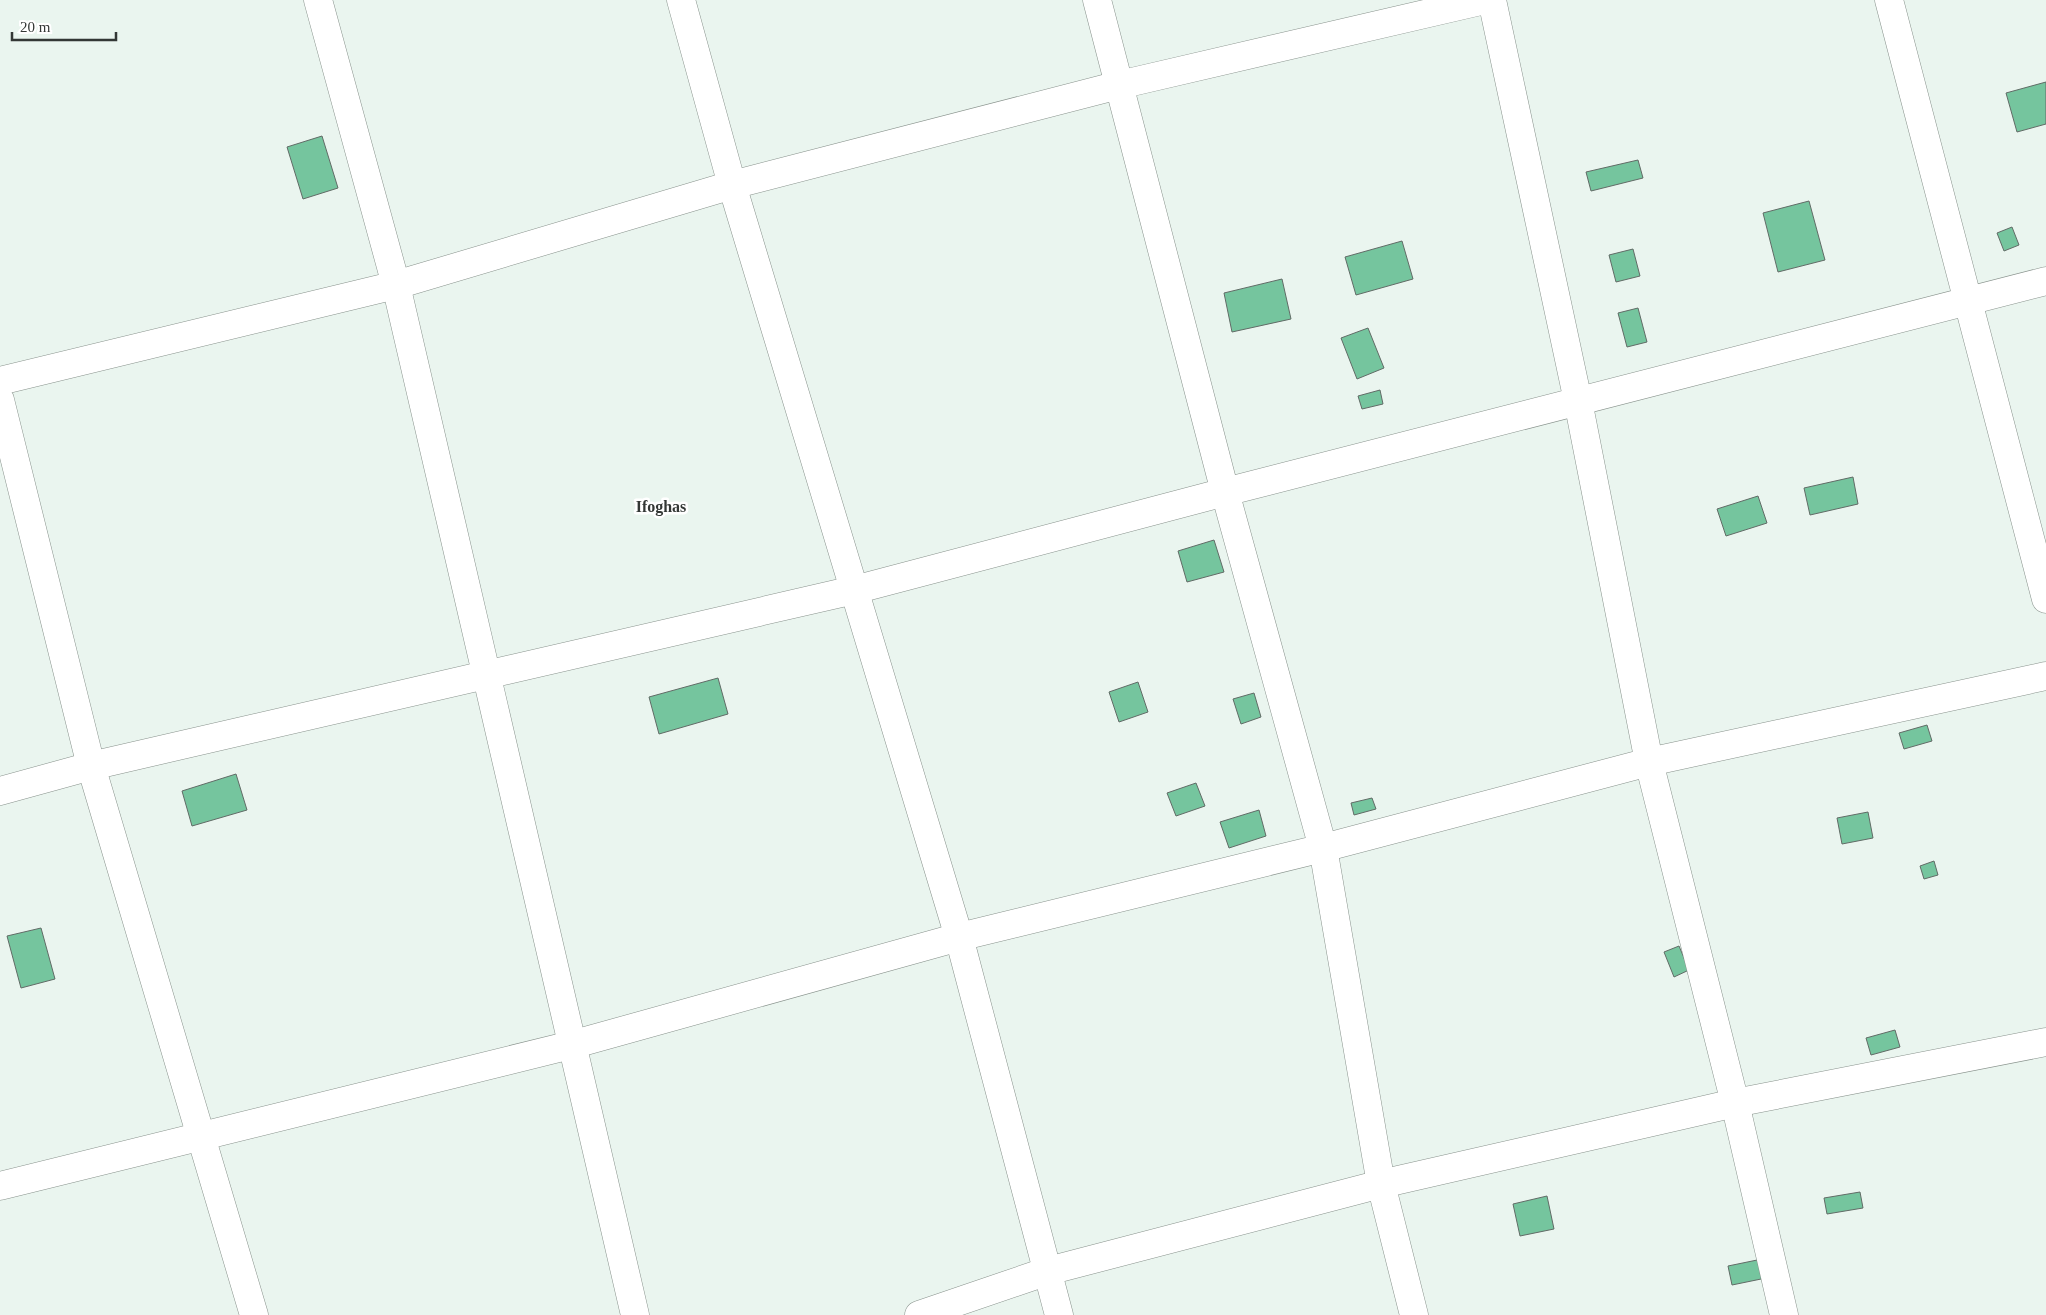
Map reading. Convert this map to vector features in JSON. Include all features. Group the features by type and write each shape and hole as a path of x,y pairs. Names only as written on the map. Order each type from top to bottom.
{"street":[{"path":"318,0 396,285 635,1315"},
{"path":"681,0 732,185 960,937 1059,1315"},
{"path":"1097,0 1225,492 1323,848 1381,1184 1414,1315"},
{"path":"0,381 396,285 732,185 1119,85 1485,0"},
{"path":"1492,0 1578,401 1649,762 1735,1103 1784,1315"},
{"path":"1889,0 2046,600"},
{"path":"0,791 91,766 854,590 1225,492 2046,281"},
{"path":"0,400 91,766 254,1315"},
{"path":"0,1186 571,1045 960,937 1323,848 1649,762 2046,676"},
{"path":"919,1315 1048,1271 1381,1184 1735,1103 2046,1042"}],"building":[{"path":"2046,82 2046,124 2017,132 2006,93"},
{"path":"322,136 338,188 303,199 287,147"},
{"path":"1638,160 1643,178 1591,191 1586,172"},
{"path":"1809,201 1825,260 1778,272 1763,213"},
{"path":"2012,227 2019,245 2004,251 1997,233"},
{"path":"1402,241 1413,279 1356,295 1345,257"},
{"path":"1633,249 1640,276 1616,282 1609,255"},
{"path":"1282,279 1291,319 1232,332 1224,293"},
{"path":"1638,308 1647,342 1627,347 1618,313"},
{"path":"1368,328 1384,368 1357,379 1341,338"},
{"path":"1380,390 1383,404 1362,409 1358,396"},
{"path":"1853,477 1858,504 1810,515 1804,488"},
{"path":"1758,496 1767,523 1726,536 1717,509"},
{"path":"1214,540 1224,572 1187,582 1178,551"},
{"path":"718,678 728,714 659,734 649,697"},
{"path":"1138,682 1148,712 1119,722 1109,692"},
{"path":"1254,693 1261,717 1241,724 1233,699"},
{"path":"1927,725 1932,741 1904,749 1899,733"},
{"path":"236,774 247,810 192,826 182,791"},
{"path":"1196,783 1205,806 1176,816 1167,793"},
{"path":"1372,798 1376,809 1354,815 1351,803"},
{"path":"1259,810 1266,836 1229,848 1220,822"},
{"path":"1868,812 1873,838 1842,844 1837,818"},
{"path":"1934,861 1938,875 1924,879 1920,866"},
{"path":"41,928 55,979 21,988 7,936"},
{"path":"1679,946 1689,970 1674,977 1664,952"},
{"path":"1895,1030 1900,1047 1871,1055 1866,1038"},
{"path":"1860,1192 1863,1208 1827,1214 1824,1198"},
{"path":"1547,1196 1554,1229 1520,1236 1513,1204"},
{"path":"1762,1259 1766,1278 1732,1285 1728,1266"}],"district":[{"name":"Ifoghas","path":"661,506"}]}
